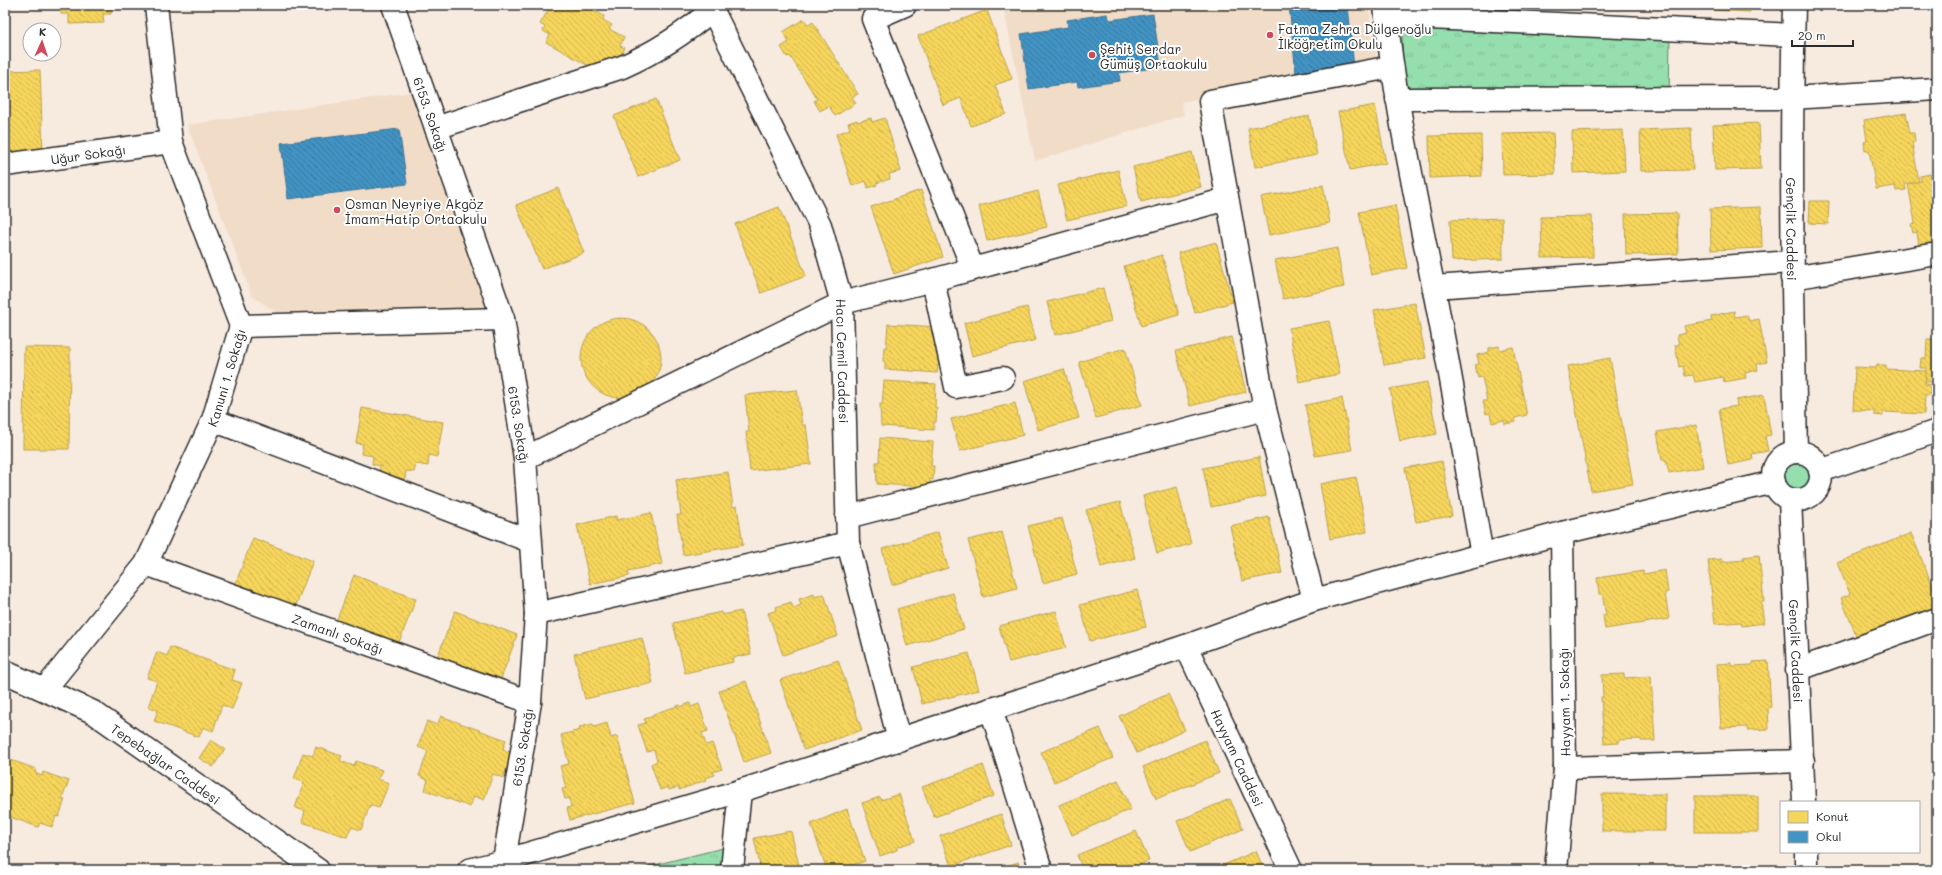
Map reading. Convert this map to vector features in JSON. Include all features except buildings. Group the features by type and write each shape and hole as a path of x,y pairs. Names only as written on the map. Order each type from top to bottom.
{"street":[{"name":"Kanuni 1. Sokağı","path":"45,689 146,564 213,420 241,326 171,142 156,5"},
{"name":"6153. Sokağı","path":"393,5 503,319 525,458 536,614 530,702 504,861"},
{"path":"905,5 873,19 974,269"},
{"name":"Gençlik Caddesi","path":"1794,5 1791,98 1792,270 1796,452"},
{"path":"436,128 622,67 673,41 711,7"},
{"name":"Hacı Cemil Caddesi","path":"711,7 820,224 842,303 848,543 899,740"},
{"path":"1482,555 1434,287 1391,67 1386,10 1793,36"},
{"path":"1314,600 1265,409 1210,101 1391,67"},
{"path":"1397,99 1791,98 1937,89"},
{"name":"Uğur Sokağı","path":"5,165 171,142"},
{"path":"525,458 842,303 974,269 1227,199"},
{"path":"1434,287 1792,270 1937,254"},
{"path":"933,280 956,387 1003,378"},
{"path":"241,326 503,319"},
{"path":"847,517 1265,409"},
{"path":"213,420 530,542"},
{"path":"1820,471 1937,431"},
{"path":"1796,452 1804,453 1812,457 1817,463 1820,471 1821,479 1814,494 1806,498 1790,499 1777,489 1774,482 1773,473 1781,459 1788,454 1796,452"},
{"path":"469,870 740,792 1186,646 1314,600 1562,533 1774,482"},
{"name":"Gençlik Caddesi","path":"1790,499 1804,801"},
{"name":"Hayyam 1. Sokağı","path":"1556,870 1565,768 1562,533"},
{"path":"536,614 848,543"},
{"name":"Zamanlı Sokağı","path":"146,564 530,702"},
{"path":"1797,670 1937,619"},
{"name":"Hayyam Caddesi","path":"1186,646 1291,870"},
{"name":"Tepebağlar Caddesi","path":"5,672 93,712 318,870"},
{"path":"991,709 1041,870"},
{"path":"1565,768 1803,762"},
{"path":"732,870 740,792"},
{"path":"1806,853 1806,870"}],"shaded area":[{"path":"1003,5 1368,5 1378,65 1181,102 1184,115 1035,161"},
{"name":"Osman Neyriye Akgöz İmam-Hatip Ortaokulu","path":"412,92 490,309 276,312 252,296 187,125"}],"green space":[{"path":"1402,26 1670,38 1669,99 1403,99"},
{"path":"1797,463 1806,467 1810,476 1806,485 1797,489 1788,485 1784,476 1788,467"},
{"path":"727,847 725,870 634,870"}],"place":[{"name":"Fatma Zehra Dülgeroğlu İlköğretim Okulu","path":"1270,35"},
{"name":"Şehit Serdar Gümüş Ortaokulu","path":"1092,55"},
{"name":"Osman Neyriye Akgöz İmam-Hatip Ortaokulu","path":"337,210"}]}
